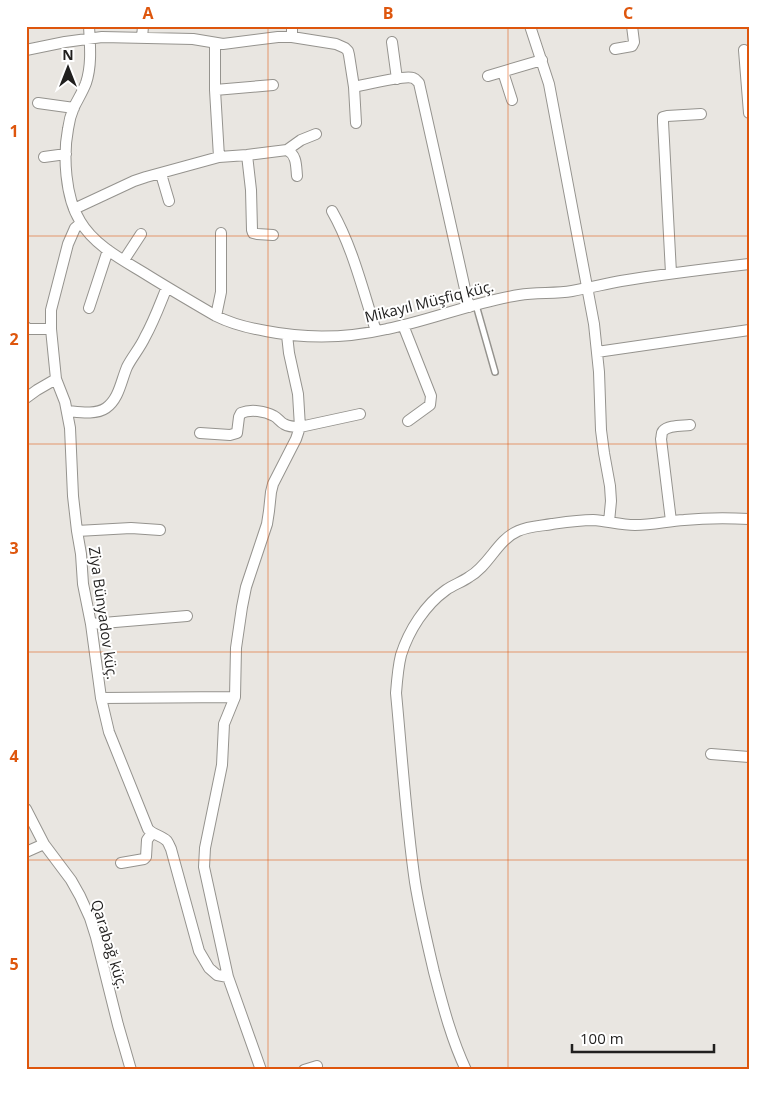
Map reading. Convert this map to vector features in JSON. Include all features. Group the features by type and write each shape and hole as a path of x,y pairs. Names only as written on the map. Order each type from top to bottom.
{"street":[{"name":"Mikayıl Müşfiq küç.","path":"89,26 90,52 87,77 74,108 68,131 66,154 69,191 74,209 81,223 108,250 216,316 237,326 287,335 316,336 376,332 522,294 556,293 671,273 749,264"},
{"path":"142,38 143,26"},
{"path":"292,26 292,37"},
{"path":"530,26 549,84 594,324 604,453 610,486 609,522"},
{"path":"615,49 632,46 634,42 632,26"},
{"path":"26,50 102,37 193,39 215,43 232,43 272,37 292,37 336,44 345,48 349,54 354,87 356,123"},
{"path":"392,42 397,79"},
{"path":"215,43 215,90 219,157"},
{"path":"744,50 749,112"},
{"path":"488,76 542,60"},
{"path":"503,72 512,100"},
{"path":"354,87 411,77 419,83 472,306"},
{"path":"215,90 273,85"},
{"path":"38,103 74,108"},
{"path":"671,273 663,118 701,114"},
{"path":"74,209 134,181 219,157 287,150 301,140 316,134"},
{"path":"287,150 292,153 296,161 296,176"},
{"path":"44,157 66,154"},
{"path":"248,155 252,230 253,233 257,234 273,235"},
{"path":"161,174 169,201"},
{"path":"332,211 352,256 376,332"},
{"name":"Ziya Bünyadov küç.","path":"81,223 76,228 68,244 53,298 51,329 56,379 68,412 76,531 81,554 83,584 91,624 101,698 109,732 148,829 152,834 162,837 171,849 199,950 209,968 217,975 228,977"},
{"path":"216,316 221,292 221,233"},
{"path":"124,260 141,234"},
{"path":"89,308 108,250"},
{"path":"68,412 96,412 104,410 111,404 119,391 128,366 154,319 167,287"},
{"path":"403,325 432,400 430,405 408,420"},
{"path":"26,328 51,329"},
{"path":"597,352 749,330"},
{"path":"261,1070 228,977 204,867 205,848 222,765 224,724 235,698 236,648 246,587 267,524 273,484 296,439 300,427 298,394 287,335"},
{"path":"26,398 56,379"},
{"path":"200,433 234,434 237,432 239,416 245,411 262,412 275,417 290,427 300,427 360,414"},
{"path":"670,521 662,432 664,429 690,425"},
{"path":"466,1070 446,1017 424,929 410,841 396,692 397,674 406,642 416,624 435,599 479,571 505,540 519,530 580,520 635,525 707,518 749,519"},
{"path":"76,531 131,528 160,530"},
{"path":"91,624 187,616"},
{"path":"101,698 235,698"},
{"path":"712,754 749,757"},
{"name":"Qarabağ küç.","path":"26,809 44,844 71,880 90,918 131,1070"},
{"path":"120,863 144,859 146,857 147,840 152,834"},
{"path":"26,852 44,844"},
{"path":"304,1070 317,1066"}],"lane":[{"path":"472,306 495,372"}]}
